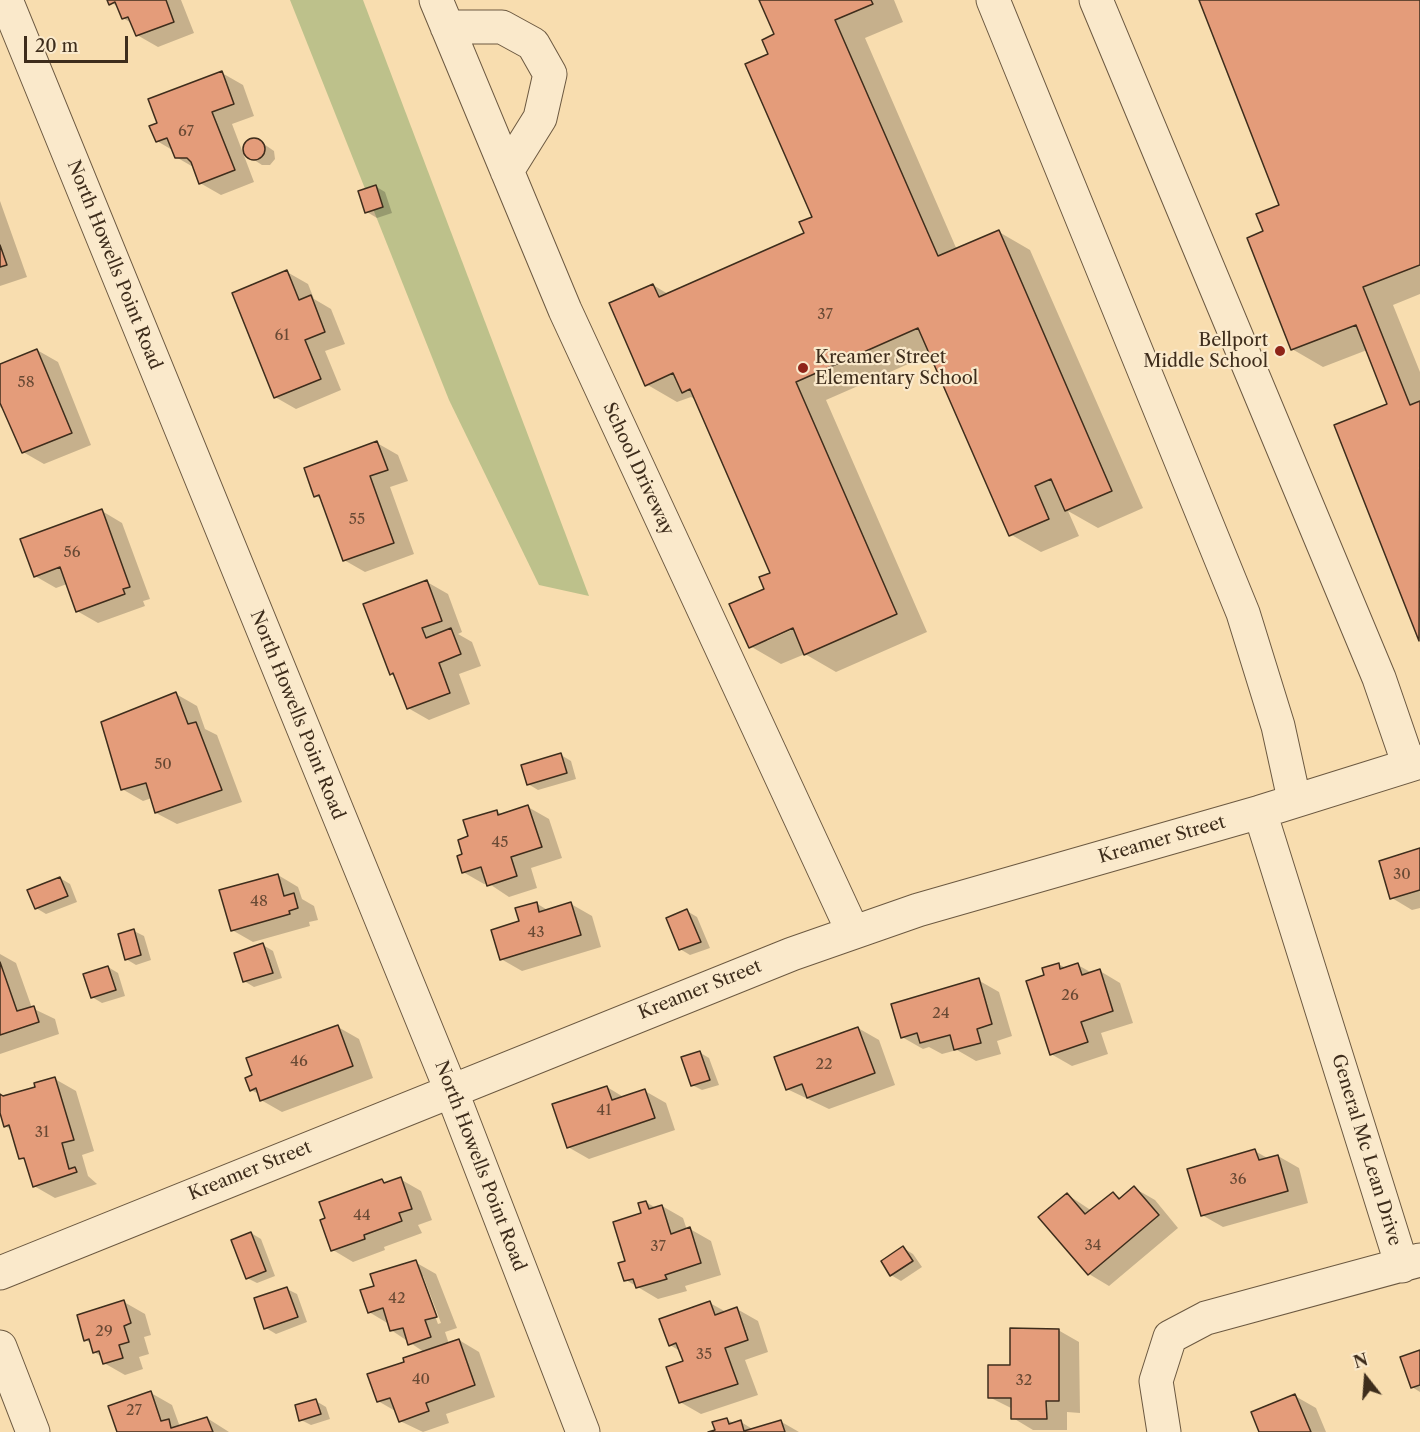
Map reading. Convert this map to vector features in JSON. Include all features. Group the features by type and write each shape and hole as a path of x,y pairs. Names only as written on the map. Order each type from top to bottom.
{"street":[{"name":"North Howells Point Road","path":"6,0 451,1090 584,1432"},
{"path":"993,0 1243,613 1278,726 1294,799"},
{"path":"1096,0 1415,763"},
{"path":"442,14 502,27 533,44 550,74 540,117 507,171"},
{"name":"School Driveway","path":"442,14 569,320 853,932"},
{"name":"Kreamer Street","path":"0,1273 451,1090 792,954 853,932 918,910 1260,812 1294,799 1415,763"},
{"name":"General Mc Lean Drive","path":"1164,1432 1156,1382 1170,1336 1206,1318 1411,1263 1260,812"},
{"path":"0,1347 33,1432"}],"green space":[{"path":"290,0 363,0 589,596 539,585 449,400"}],"building":[{"path":"107,0 166,0 174,22 136,36 128,17 122,19 115,2 109,5"},
{"path":"759,0 871,0 873,4 835,20 938,256 999,230 1112,491 1065,511 1051,479 1035,486 1049,519 1009,536 918,328 796,382 897,614 804,655 793,628 749,648 729,604 764,589 759,577 770,573 690,389 682,393 673,373 645,386 609,303 653,284 659,297 804,233 799,222 812,217 745,64 768,54 762,40 774,34"},
{"path":"1199,0 1420,0 1420,265 1363,287 1410,405 1420,401 1419,641 1334,425 1387,404 1356,325 1291,350 1247,238 1263,231 1256,214 1279,205"},
{"path":"222,71 234,104 212,112 235,170 199,184 191,162 187,158 175,158 167,138 156,142 149,126 157,123 148,99"},
{"path":"250,138 258,138 265,145 265,153 258,160 250,160 243,153 243,145"},
{"path":"376,185 383,207 365,213 358,191"},
{"path":"0,245 7,265 0,267"},
{"path":"287,270 299,300 311,295 325,332 305,340 321,379 274,398 232,293"},
{"path":"37,349 72,433 22,453 0,403 0,364"},
{"path":"377,441 388,470 370,476 394,543 343,561 319,495 314,497 304,468"},
{"path":"102,509 130,587 123,589 125,594 76,612 60,567 34,577 20,539"},
{"path":"427,580 442,621 422,628 426,638 451,628 461,654 439,663 450,693 407,709 393,673 390,675 363,604"},
{"path":"176,692 188,724 196,722 222,790 155,813 146,783 121,790 101,722"},
{"path":"561,753 567,773 527,785 521,765"},
{"path":"528,805 542,847 511,857 517,876 487,886 481,867 462,873 457,856 462,854 458,840 468,836 463,820 497,810 498,815"},
{"path":"1420,848 1420,890 1390,899 1379,861"},
{"path":"278,874 284,896 294,893 298,908 289,911 290,914 231,931 219,890"},
{"path":"60,877 68,896 35,909 27,890"},
{"path":"537,902 539,912 571,902 581,935 500,960 491,930 519,921 515,908"},
{"path":"687,909 701,942 679,950 666,918"},
{"path":"134,929 141,955 125,960 118,934"},
{"path":"263,943 273,973 243,982 234,953"},
{"path":"0,962 17,1011 34,1006 39,1022 0,1035"},
{"path":"1059,963 1060,969 1078,963 1082,975 1100,969 1113,1011 1081,1022 1088,1042 1050,1055 1026,981 1044,975 1042,968"},
{"path":"108,966 116,990 91,998 83,974"},
{"path":"979,978 992,1024 977,1029 981,1043 954,1050 950,1035 920,1043 917,1033 901,1038 891,1004"},
{"path":"338,1025 353,1066 260,1101 256,1088 250,1091 245,1078 252,1075 246,1058"},
{"path":"858,1027 875,1073 807,1098 802,1084 786,1090 774,1057"},
{"path":"700,1051 710,1080 691,1086 681,1057"},
{"path":"55,1077 74,1140 62,1143 69,1169 75,1167 77,1172 33,1187 24,1158 19,1159 9,1125 4,1127 0,1113 0,1094 3,1096 35,1087 34,1083"},
{"path":"607,1086 612,1100 645,1089 655,1118 567,1148 552,1104"},
{"path":"1255,1149 1259,1160 1278,1155 1288,1191 1201,1216 1187,1169"},
{"path":"401,1177 412,1209 399,1213 402,1221 364,1235 365,1239 331,1251 320,1220 325,1218 319,1202 382,1179 384,1183"},
{"path":"1134,1186 1159,1215 1088,1275 1038,1217 1067,1193 1085,1214 1113,1192 1119,1199"},
{"path":"646,1201 649,1209 662,1205 671,1234 690,1227 701,1263 665,1275 667,1279 636,1288 633,1279 624,1281 618,1263 625,1261 613,1222 641,1213 638,1203"},
{"path":"251,1232 266,1271 246,1279 231,1240"},
{"path":"903,1246 913,1261 890,1276 881,1261"},
{"path":"416,1260 437,1317 425,1320 431,1337 408,1345 403,1328 390,1331 383,1308 368,1313 360,1290 374,1286 370,1274"},
{"path":"287,1287 298,1317 264,1329 254,1298"},
{"path":"124,1300 131,1323 124,1326 129,1342 119,1345 123,1358 103,1364 99,1351 93,1353 89,1339 84,1341 77,1315"},
{"path":"710,1301 715,1315 737,1307 748,1340 725,1348 738,1384 679,1403 666,1367 683,1361 676,1343 669,1346 659,1319"},
{"path":"1010,1328 1059,1329 1059,1401 1046,1401 1047,1419 1011,1419 1011,1398 988,1398 988,1365 1010,1365"},
{"path":"459,1339 475,1385 426,1403 429,1411 399,1422 390,1398 377,1402 367,1374 404,1362 403,1358"},
{"path":"1420,1350 1420,1385 1411,1388 1400,1357"},
{"path":"151,1391 161,1421 169,1419 171,1428 207,1417 213,1432 117,1432 108,1406"},
{"path":"1295,1394 1311,1432 1259,1432 1251,1412"},
{"path":"316,1399 321,1414 299,1421 295,1405"},
{"path":"727,1418 729,1424 741,1420 744,1431 781,1420 785,1432 708,1432 715,1430 712,1422"}],"place":[{"name":"Bellport Middle School","path":"1280,351"},
{"name":"Kreamer Street Elementary School","path":"803,368"}]}
